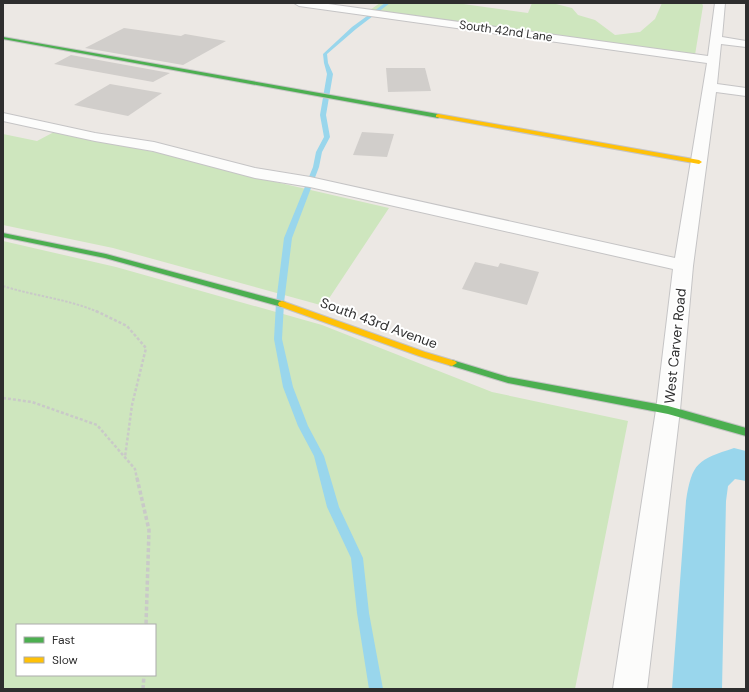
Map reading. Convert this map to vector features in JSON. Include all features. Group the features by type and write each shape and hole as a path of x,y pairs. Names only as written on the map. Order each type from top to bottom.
{"street":[{"name":"South 42nd Lane","path":"299,3 715,50 746,44"},
{"name":"West Carver Road","path":"630,689 668,410 683,266 710,87 720,3"},
{"path":"3,38 699,162"},
{"path":"710,87 746,92"},
{"path":"3,117 95,137 154,147 255,173 310,182 683,266"},
{"name":"South 43rd Avenue","path":"3,235 106,256 280,303 422,354 508,380 668,410 746,432"}],"path":[{"path":"3,286 22,292 84,306 127,326 146,348 132,405 125,458"},
{"path":"3,398 32,402 97,425 135,469 149,530 146,624"},
{"path":"143,689 144,676"}],"green space":[{"path":"380,3 456,3 528,13 532,3 556,4 572,8 578,15 595,20 615,35 640,32 655,19 662,3 702,3 703,6 695,55 370,10"},
{"path":"54,132 164,154 267,180 389,208 324,306 113,248 3,225 3,134 37,141"},
{"path":"3,241 116,267 322,325 492,392 628,421 575,689 3,689"}],"building":[{"path":"124,28 181,36 185,34 226,41 183,65 85,48"},
{"path":"71,55 170,73 153,82 54,64"},
{"path":"386,68 425,68 431,91 388,92"},
{"path":"110,84 162,93 128,116 74,105"},
{"path":"362,132 394,134 387,157 353,155"},
{"path":"475,262 498,267 500,263 539,272 527,305 462,289"}],"waterway":[{"path":"376,689 363,613 357,558 333,507 319,456 303,426 288,387 278,339 280,303 288,238 316,167 319,152 327,137 323,115 330,74 326,63 325,54 354,28 388,3"},
{"path":"697,689 706,501 709,479 721,468 734,463 746,466"}],"traffic: fast":[{"path":"3,38 438,116"},
{"path":"3,235 106,256 282,304"},
{"path":"452,363 508,380 668,410 746,432"}],"traffic: slow":[{"path":"438,116 699,162"},
{"path":"282,304 422,354 452,363"}]}
